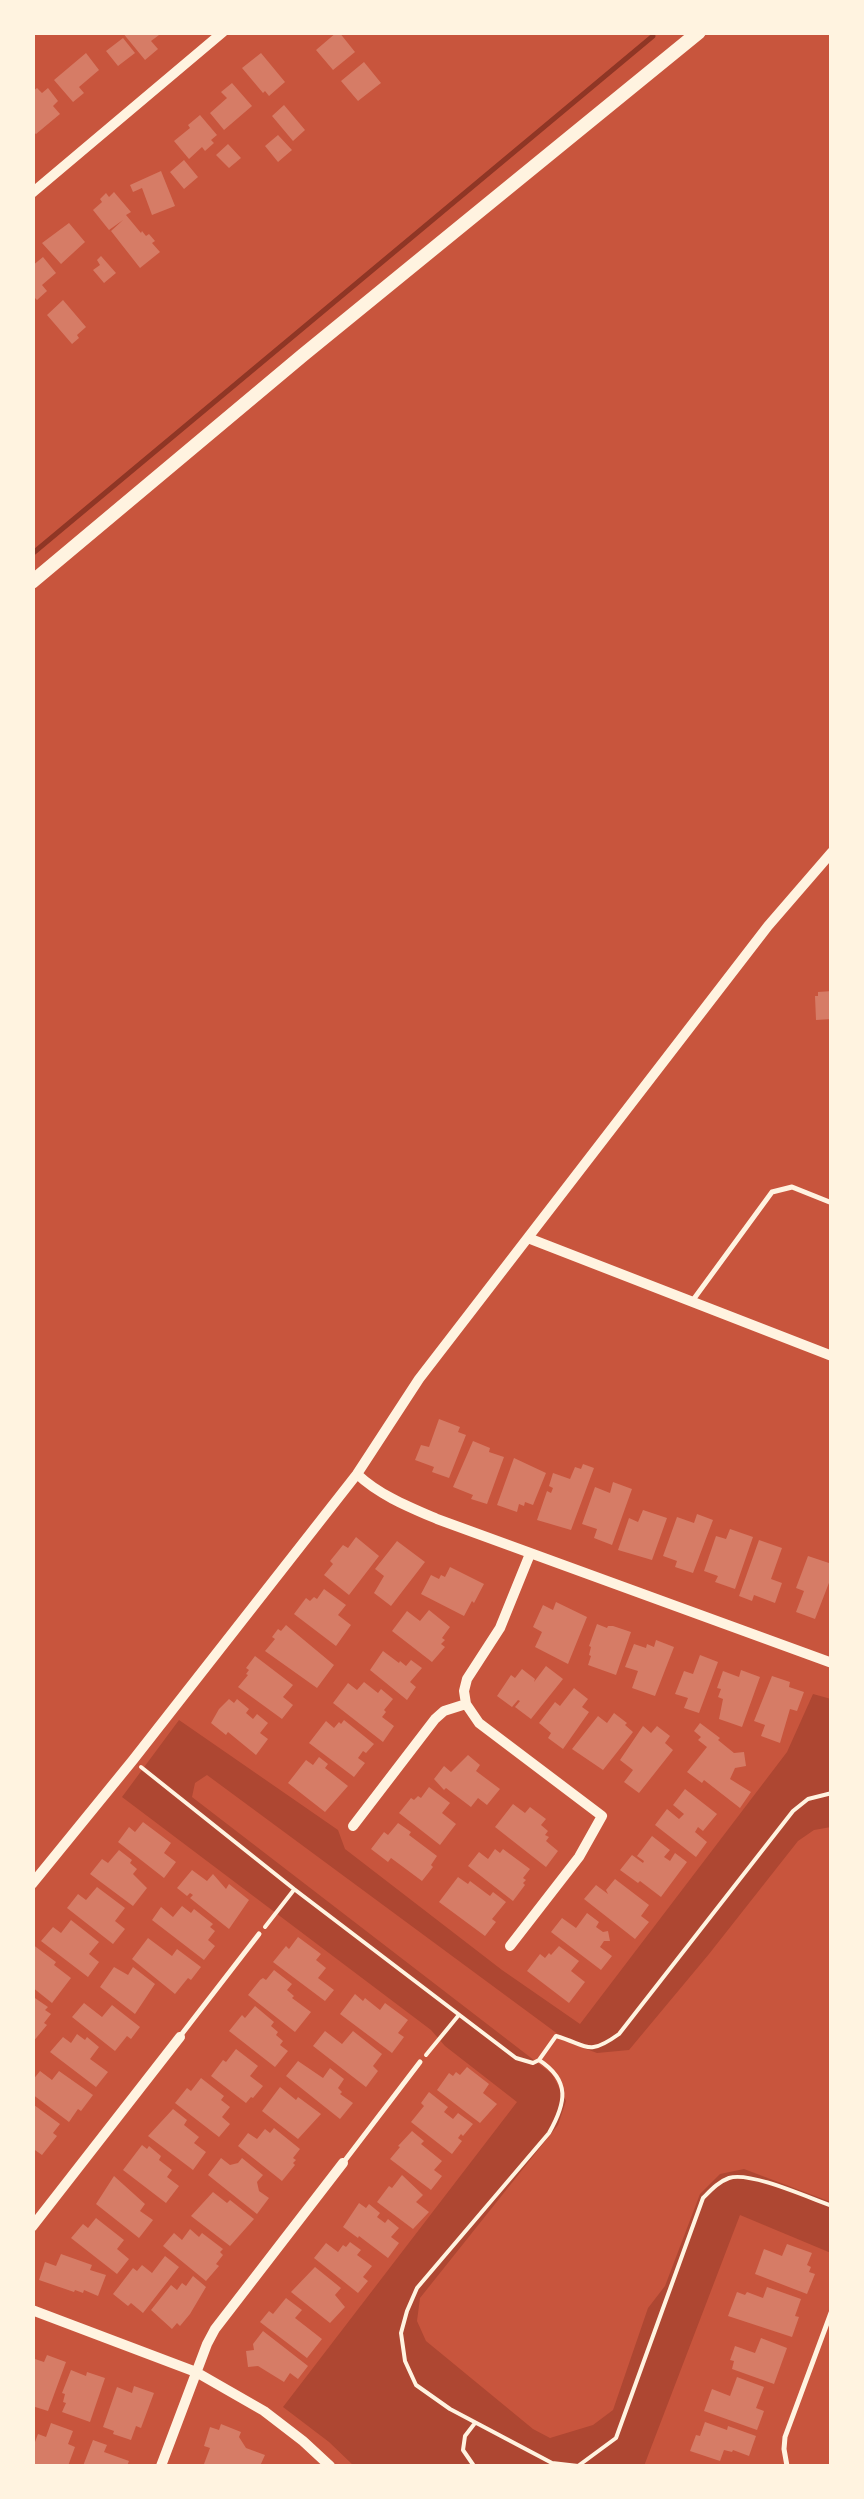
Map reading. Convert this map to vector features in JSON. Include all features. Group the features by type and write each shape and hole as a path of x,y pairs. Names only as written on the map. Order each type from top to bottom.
{"main road":[{"path":"32,582 699,32"}],"street":[{"path":"33,191 223,32"},
{"path":"32,1884 357,1474 419,1379 768,926 832,852"},
{"path":"528,1238 832,1356"},
{"path":"357,1474 368,1485 406,1505 832,1663"},
{"path":"510,1946 579,1857 602,1816 479,1723 466,1704 466,1679 500,1628 530,1554"},
{"path":"353,1826 435,1719 466,1704"},
{"path":"32,2228 180,2037"},
{"path":"161,2466 215,2329 343,2164"},
{"path":"32,2310 196,2372 264,2412 330,2466"}],"lane":[{"path":"692,1302 772,1192 792,1186 832,1203"},
{"path":"180,2037 258,1934"},
{"path":"343,2164 420,2062"},
{"path":"787,2466 785,2437 832,2310"}],"path":[{"path":"133,1760 458,2015 516,2058 533,2063 556,2036 588,2048 601,2047 619,2034 793,1811 808,1799 832,1793"},
{"path":"258,1934 294,1889"},
{"path":"420,2062 458,2015"},
{"path":"541,2057 552,2068 562,2090 564,2103 557,2118 416,2288 401,2333 405,2361 416,2385 450,2409 552,2462 578,2466 616,2438 703,2198 714,2186 729,2178 746,2176 832,2206"},
{"path":"474,2466 463,2450 465,2436 475,2422"}],"shaded area":[{"path":"813,1694 831,1699 831,1827 814,1830 798,1841 629,2050 597,2053 570,2043 207,1775 195,1783 192,1797 552,2074 566,2101 558,2125 420,2298 417,2321 426,2341 533,2429 550,2438 593,2425 613,2410 648,2308 665,2286 700,2194 720,2174 744,2169 831,2202 831,2253 740,2215 644,2466 354,2466 283,2407 517,2102 445,2046 431,2030 122,1797 179,1720 338,1830 345,1849 502,1970 580,2024 787,1752"}],"building":[{"path":"122,32 157,32 159,35 151,41 158,49 145,60"},
{"path":"337,32 355,52 333,70 316,50"},
{"path":"123,38 135,53 118,66 106,51"},
{"path":"86,53 99,70 79,87 84,93 73,102 54,80"},
{"path":"261,53 285,82 269,96 242,68"},
{"path":"364,62 381,83 358,101 341,81"},
{"path":"232,83 252,106 224,130 210,113 227,98 221,92"},
{"path":"37,88 42,93 48,88 58,101 53,106 60,114 36,134 32,131 32,92"},
{"path":"284,105 305,130 293,141 272,116"},
{"path":"200,115 217,135 205,151 202,147 189,159 174,141"},
{"path":"278,135 292,150 278,162 265,146"},
{"path":"228,144 241,158 229,168 216,155"},
{"path":"184,160 198,177 184,189 170,172"},
{"path":"161,171 175,206 152,215 142,188 133,192 130,185"},
{"path":"114,192 131,212 126,215 141,233 149,234 160,252 140,268 111,231 123,220 109,230 93,210 106,193 109,197"},
{"path":"69,223 85,242 61,264 42,243"},
{"path":"101,256 116,273 104,283 93,270 100,265 97,260"},
{"path":"43,257 56,273 42,285 47,291 37,300 32,295 32,266"},
{"path":"63,300 86,327 72,344 47,315"},
{"path":"832,991 832,1019 816,1020 815,996"},
{"path":"439,1419 460,1427 458,1432 466,1435 449,1478 415,1460 421,1445 429,1447"},
{"path":"473,1441 504,1457 487,1504 453,1487"},
{"path":"514,1458 546,1473 533,1505 519,1504 517,1512 497,1505"},
{"path":"583,1464 594,1468 571,1530 537,1520 547,1491 551,1493 553,1488 549,1486 553,1473 570,1479 575,1467 581,1469"},
{"path":"613,1482 632,1489 612,1545 594,1538 597,1529 582,1524 595,1487 610,1493"},
{"path":"643,1510 667,1518 652,1560 618,1550 629,1518 638,1522"},
{"path":"697,1514 713,1520 693,1573 675,1567 677,1561 663,1556 677,1517 694,1523"},
{"path":"730,1529 753,1537 735,1589 715,1582 718,1576 704,1571 716,1536 726,1539"},
{"path":"356,1537 379,1556 349,1595 324,1575 343,1545 348,1548"},
{"path":"759,1540 782,1548 771,1579 782,1583 775,1603 754,1595 752,1601 739,1596"},
{"path":"397,1541 425,1562 391,1606 374,1593 384,1576 375,1569"},
{"path":"808,1556 832,1564 832,1575 815,1619 796,1612 804,1591 796,1588"},
{"path":"450,1567 484,1584 464,1616 421,1594 431,1575 445,1577"},
{"path":"324,1589 346,1605 338,1615 351,1625 336,1646 294,1614 306,1598 317,1599"},
{"path":"556,1602 587,1617 568,1664 535,1647 542,1632 533,1627 543,1605 553,1610"},
{"path":"429,1610 450,1627 442,1638 445,1647 432,1662 392,1631 407,1611 420,1621"},
{"path":"597,1624 631,1632 616,1675 588,1665 589,1646"},
{"path":"286,1625 334,1665 317,1688 265,1651 278,1629 281,1631"},
{"path":"656,1640 674,1647 655,1696 632,1688 638,1671 625,1667 634,1644 654,1647"},
{"path":"383,1651 399,1663 406,1666 411,1660 422,1668 410,1682 416,1687 407,1700 370,1670"},
{"path":"700,1655 718,1662 699,1713 684,1708 688,1698 675,1694 684,1671 693,1674"},
{"path":"255,1656 293,1685 283,1697 293,1705 282,1719 238,1687"},
{"path":"546,1666 563,1679 531,1719 515,1707 520,1701 512,1707 497,1696 511,1675 515,1678 522,1669 534,1682"},
{"path":"741,1670 760,1677 742,1727 719,1719 723,1699 718,1697 721,1689 717,1688 723,1671 739,1677"},
{"path":"772,1676 804,1692 797,1711 790,1709 780,1743 761,1736 765,1725 754,1721"},
{"path":"364,1682 393,1699 382,1717 394,1726 383,1742 333,1703 348,1683 357,1690"},
{"path":"574,1688 588,1699 582,1707 589,1712 563,1749 548,1738 551,1733 539,1723 555,1702 560,1706"},
{"path":"229,1699 234,1703 237,1699 249,1709 246,1713 253,1719 257,1714 268,1723 260,1733 268,1739 256,1755 211,1723"},
{"path":"614,1713 633,1732 603,1770 572,1749 598,1716 607,1723"},
{"path":"344,1720 374,1744 358,1758 365,1763 354,1777 309,1743 326,1721 334,1728"},
{"path":"700,1723 734,1753 744,1752 746,1766 735,1768 730,1779 751,1792 740,1808 687,1772 707,1747 694,1731"},
{"path":"643,1726 651,1733 657,1726 670,1736 665,1743 673,1750 639,1793 624,1782 633,1770 620,1760"},
{"path":"468,1755 480,1765 476,1771 500,1789 487,1805 478,1798 471,1807 434,1779 444,1766 451,1772"},
{"path":"319,1757 328,1764 325,1768 348,1786 325,1812 288,1783 306,1760 313,1765"},
{"path":"429,1787 450,1803 442,1813 456,1824 440,1845 399,1813 411,1798 421,1798"},
{"path":"685,1789 717,1814 703,1831 698,1827 695,1832 707,1842 696,1857 655,1825 667,1809 679,1819 684,1814 673,1805"},
{"path":"513,1804 525,1813 530,1807 546,1819 541,1825 548,1831 546,1841 558,1851 546,1867 495,1827"},
{"path":"143,1822 171,1843 164,1853 176,1862 164,1878 118,1842 129,1827 135,1832"},
{"path":"398,1823 437,1856 422,1881 391,1858 388,1862 371,1849 384,1832 388,1835"},
{"path":"652,1836 670,1850 664,1857 670,1861 675,1853 687,1862 661,1897 620,1870 632,1855 643,1863 637,1856"},
{"path":"495,1849 500,1853 503,1849 530,1869 523,1878 525,1885 513,1901 468,1866 479,1852 488,1859"},
{"path":"119,1850 132,1860 130,1863 137,1869 133,1874 147,1888 133,1906 90,1874 102,1859 108,1863"},
{"path":"192,1870 207,1881 213,1874 226,1889 229,1884 249,1900 229,1929 190,1898 193,1895 187,1896 177,1888"},
{"path":"458,1877 506,1902 485,1936 439,1902"},
{"path":"615,1879 649,1905 641,1916 649,1922 635,1939 584,1899 596,1885 608,1894 606,1890"},
{"path":"97,1887 125,1908 115,1921 125,1929 113,1944 67,1908 78,1894 86,1900"},
{"path":"182,1906 191,1913 194,1909 213,1924 210,1927 215,1931 208,1940 215,1946 204,1960 152,1920 161,1907 173,1917"},
{"path":"587,1913 599,1922 596,1927 608,1931 610,1941 604,1941 600,1947 612,1956 601,1970 551,1932 562,1918 576,1928"},
{"path":"71,1920 99,1942 89,1954 99,1962 88,1977 41,1941 53,1927 61,1933"},
{"path":"298,1937 321,1954 316,1960 326,1968 318,1978 334,1990 325,2001 273,1962"},
{"path":"148,1938 172,1956 177,1949 201,1967 175,1994 132,1959"},
{"path":"32,1944 71,1978 52,2003 32,1987"},
{"path":"559,1946 579,1961 571,1971 585,1982 569,2003 527,1971 540,1954 545,1958"},
{"path":"114,1967 128,1975 133,1967 155,1984 135,2014 100,1987"},
{"path":"274,1970 292,1984 287,1990 292,1998 311,2012 295,2032 248,1995"},
{"path":"355,1994 380,2010 385,2003 408,2020 398,2033 404,2037 392,2053 340,2014"},
{"path":"32,1996 48,2007 45,2010 51,2014 32,2043"},
{"path":"84,2003 102,2017 112,2005 140,2027 115,2051 72,2017"},
{"path":"255,2006 274,2022 271,2026 283,2041 280,2045 288,2051 275,2067 229,2031"},
{"path":"325,2031 342,2044 353,2031 382,2054 373,2066 378,2071 366,2087 313,2046"},
{"path":"77,2034 99,2047 90,2059 108,2072 96,2087 50,2052 63,2037 71,2043"},
{"path":"236,2049 258,2066 250,2076 263,2086 246,2103 211,2076"},
{"path":"298,2061 323,2078 330,2068 344,2079 338,2088 340,2094 353,2103 340,2119 286,2076"},
{"path":"467,2067 489,2084 483,2093 497,2104 480,2123 437,2090 449,2073 460,2075"},
{"path":"40,2071 52,2080 59,2071 93,2095 69,2122 32,2094 32,2081"},
{"path":"201,2078 224,2096 221,2100 230,2107 222,2117 230,2124 219,2137 175,2103"},
{"path":"280,2087 321,2114 298,2139 262,2111"},
{"path":"429,2092 448,2107 444,2112 453,2119 458,2113 473,2124 458,2138 462,2141 452,2154 411,2122"},
{"path":"34,2105 60,2124 53,2133 57,2136 42,2155 32,2148"},
{"path":"173,2109 187,2120 184,2125 199,2137 194,2143 206,2152 193,2170 148,2136"},
{"path":"274,2128 300,2149 293,2158 295,2165 282,2181 238,2146 248,2133 257,2139 265,2129 270,2133"},
{"path":"412,2131 442,2161 434,2170 442,2176 431,2190 390,2159"},
{"path":"142,2145 161,2156 159,2160 172,2170 167,2177 179,2186 166,2203 123,2170"},
{"path":"221,2158 230,2165 242,2158 263,2175 257,2182 259,2191 269,2198 257,2214 208,2175"},
{"path":"402,2175 423,2195 416,2202 429,2212 413,2229 377,2202"},
{"path":"114,2176 145,2204 140,2211 153,2220 139,2238 96,2204"},
{"path":"213,2192 254,2219 230,2246 191,2216"},
{"path":"359,2203 366,2208 369,2204 380,2213 377,2217 385,2223 388,2219 399,2228 391,2237 399,2243 388,2258 343,2227"},
{"path":"96,2218 124,2240 117,2249 129,2259 117,2274 71,2238 83,2224 88,2228"},
{"path":"190,2229 223,2249 216,2264 219,2266 206,2281 163,2246 174,2233 182,2240"},
{"path":"350,2242 361,2250 357,2255 372,2266 363,2277 368,2281 358,2293 314,2258 326,2243 338,2252"},
{"path":"787,2244 812,2253 807,2265 811,2267 809,2272 815,2274 807,2294 755,2274 764,2249 782,2256"},
{"path":"61,2254 92,2265 90,2270 106,2275 98,2296 39,2280 45,2262 56,2266"},
{"path":"165,2256 179,2267 143,2313 113,2294 133,2268 137,2271 142,2265 152,2273"},
{"path":"315,2267 341,2288 335,2295 345,2307 330,2323 291,2292"},
{"path":"193,2276 206,2287 190,2314 172,2329 151,2310 171,2285 177,2290"},
{"path":"767,2287 801,2299 792,2337 728,2316 737,2292 763,2298"},
{"path":"286,2298 302,2310 295,2318 322,2339 307,2358 260,2322"},
{"path":"263,2331 308,2366 298,2379 290,2373 284,2382 258,2366 248,2367 246,2351 254,2350 253,2344"},
{"path":"761,2338 787,2348 774,2384 732,2369 734,2361 730,2360 735,2346 755,2353"},
{"path":"47,2355 66,2362 48,2411 32,2406 32,2358 44,2362"},
{"path":"71,2370 105,2378 90,2422 62,2412 66,2403 62,2393"},
{"path":"737,2377 764,2387 756,2408 764,2411 757,2430 704,2411 712,2389 730,2396"},
{"path":"134,2386 154,2393 141,2428 136,2426 131,2440 103,2427 117,2387 132,2393"},
{"path":"705,2422 756,2436 749,2456 724,2450 720,2461 690,2451"},
{"path":"51,2423 73,2431 68,2444 75,2447 68,2466 32,2466 38,2434 46,2437"},
{"path":"221,2424 241,2432 239,2437 246,2448 265,2455 260,2466 204,2464 210,2448 204,2446 210,2427 219,2430"},
{"path":"93,2440 107,2445 104,2452 129,2461 127,2466 83,2466"}],"waterway":[{"path":"32,554 653,36 652,32"}]}
